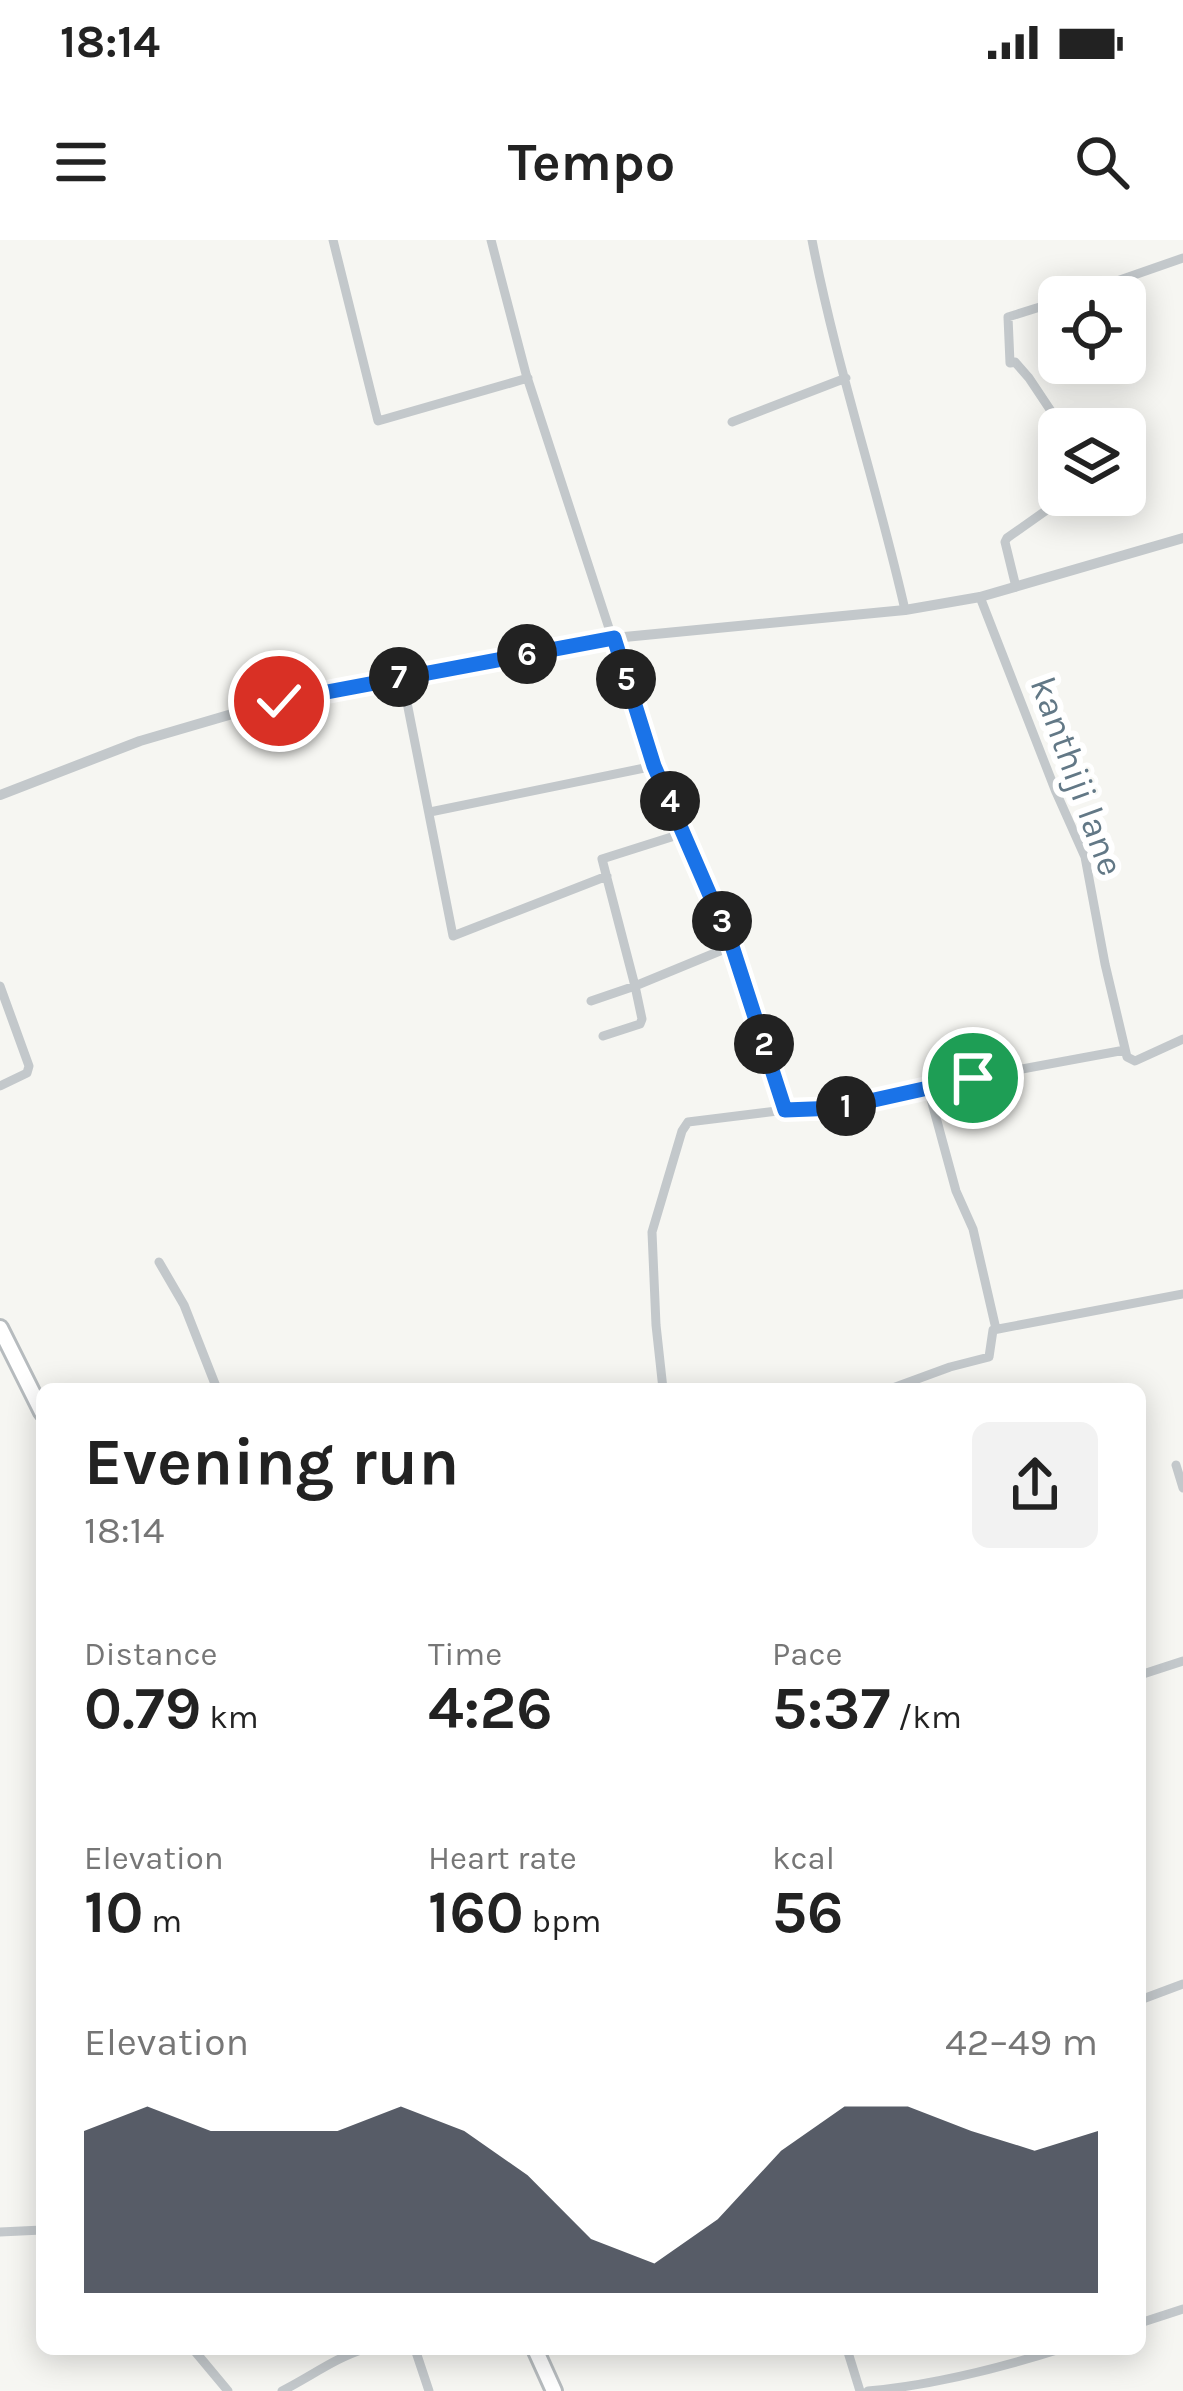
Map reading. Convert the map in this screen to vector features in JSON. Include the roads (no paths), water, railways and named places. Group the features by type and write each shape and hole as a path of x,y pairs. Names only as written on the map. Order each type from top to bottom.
{"main road":[{"path":"0,1328 36,1400"},
{"path":"538,2355 554,2391"}],"street":[{"path":"333,240 378,421 528,378"},
{"path":"491,240 528,378 654,766 732,946 785,1110"},
{"path":"812,240 905,610"},
{"path":"1132,276 1183,258"},
{"path":"1038,308 1008,317 1010,363 1015,362 1029,378 1049,408"},
{"path":"732,422 846,378"},
{"path":"1016,587 1005,542 1038,516"},
{"path":"0,795 140,741 297,695 614,638 905,610 980,597 1183,538"},
{"name":"kanthiji lane","path":"980,597 1085,857 1125,1050"},
{"path":"402,676 453,936 607,876"},
{"path":"430,812 654,766"},
{"path":"603,1036 640,1024 642,1019 602,859 684,833"},
{"path":"591,1001 732,946"},
{"path":"0,986 29,1066 27,1073 0,1086"},
{"path":"662,1383 652,1232 688,1122 838,1108 1125,1050 1127,1058 1135,1061 1183,1039"},
{"path":"928,1088 956,1191 973,1229 996,1329"},
{"path":"159,1262 184,1305 215,1383"},
{"path":"906,1383 989,1357 996,1329 1183,1294"},
{"path":"1176,1465 1183,1488"},
{"path":"1146,1673 1183,1661"},
{"path":"1146,1998 1183,1984"},
{"path":"0,2232 36,2230"},
{"path":"1146,2321 1183,2309"},
{"path":"198,2355 228,2391"},
{"path":"282,2391 345,2355"},
{"path":"417,2355 429,2391"},
{"path":"849,2355 864,2391 919,2389 1042,2355"}]}
